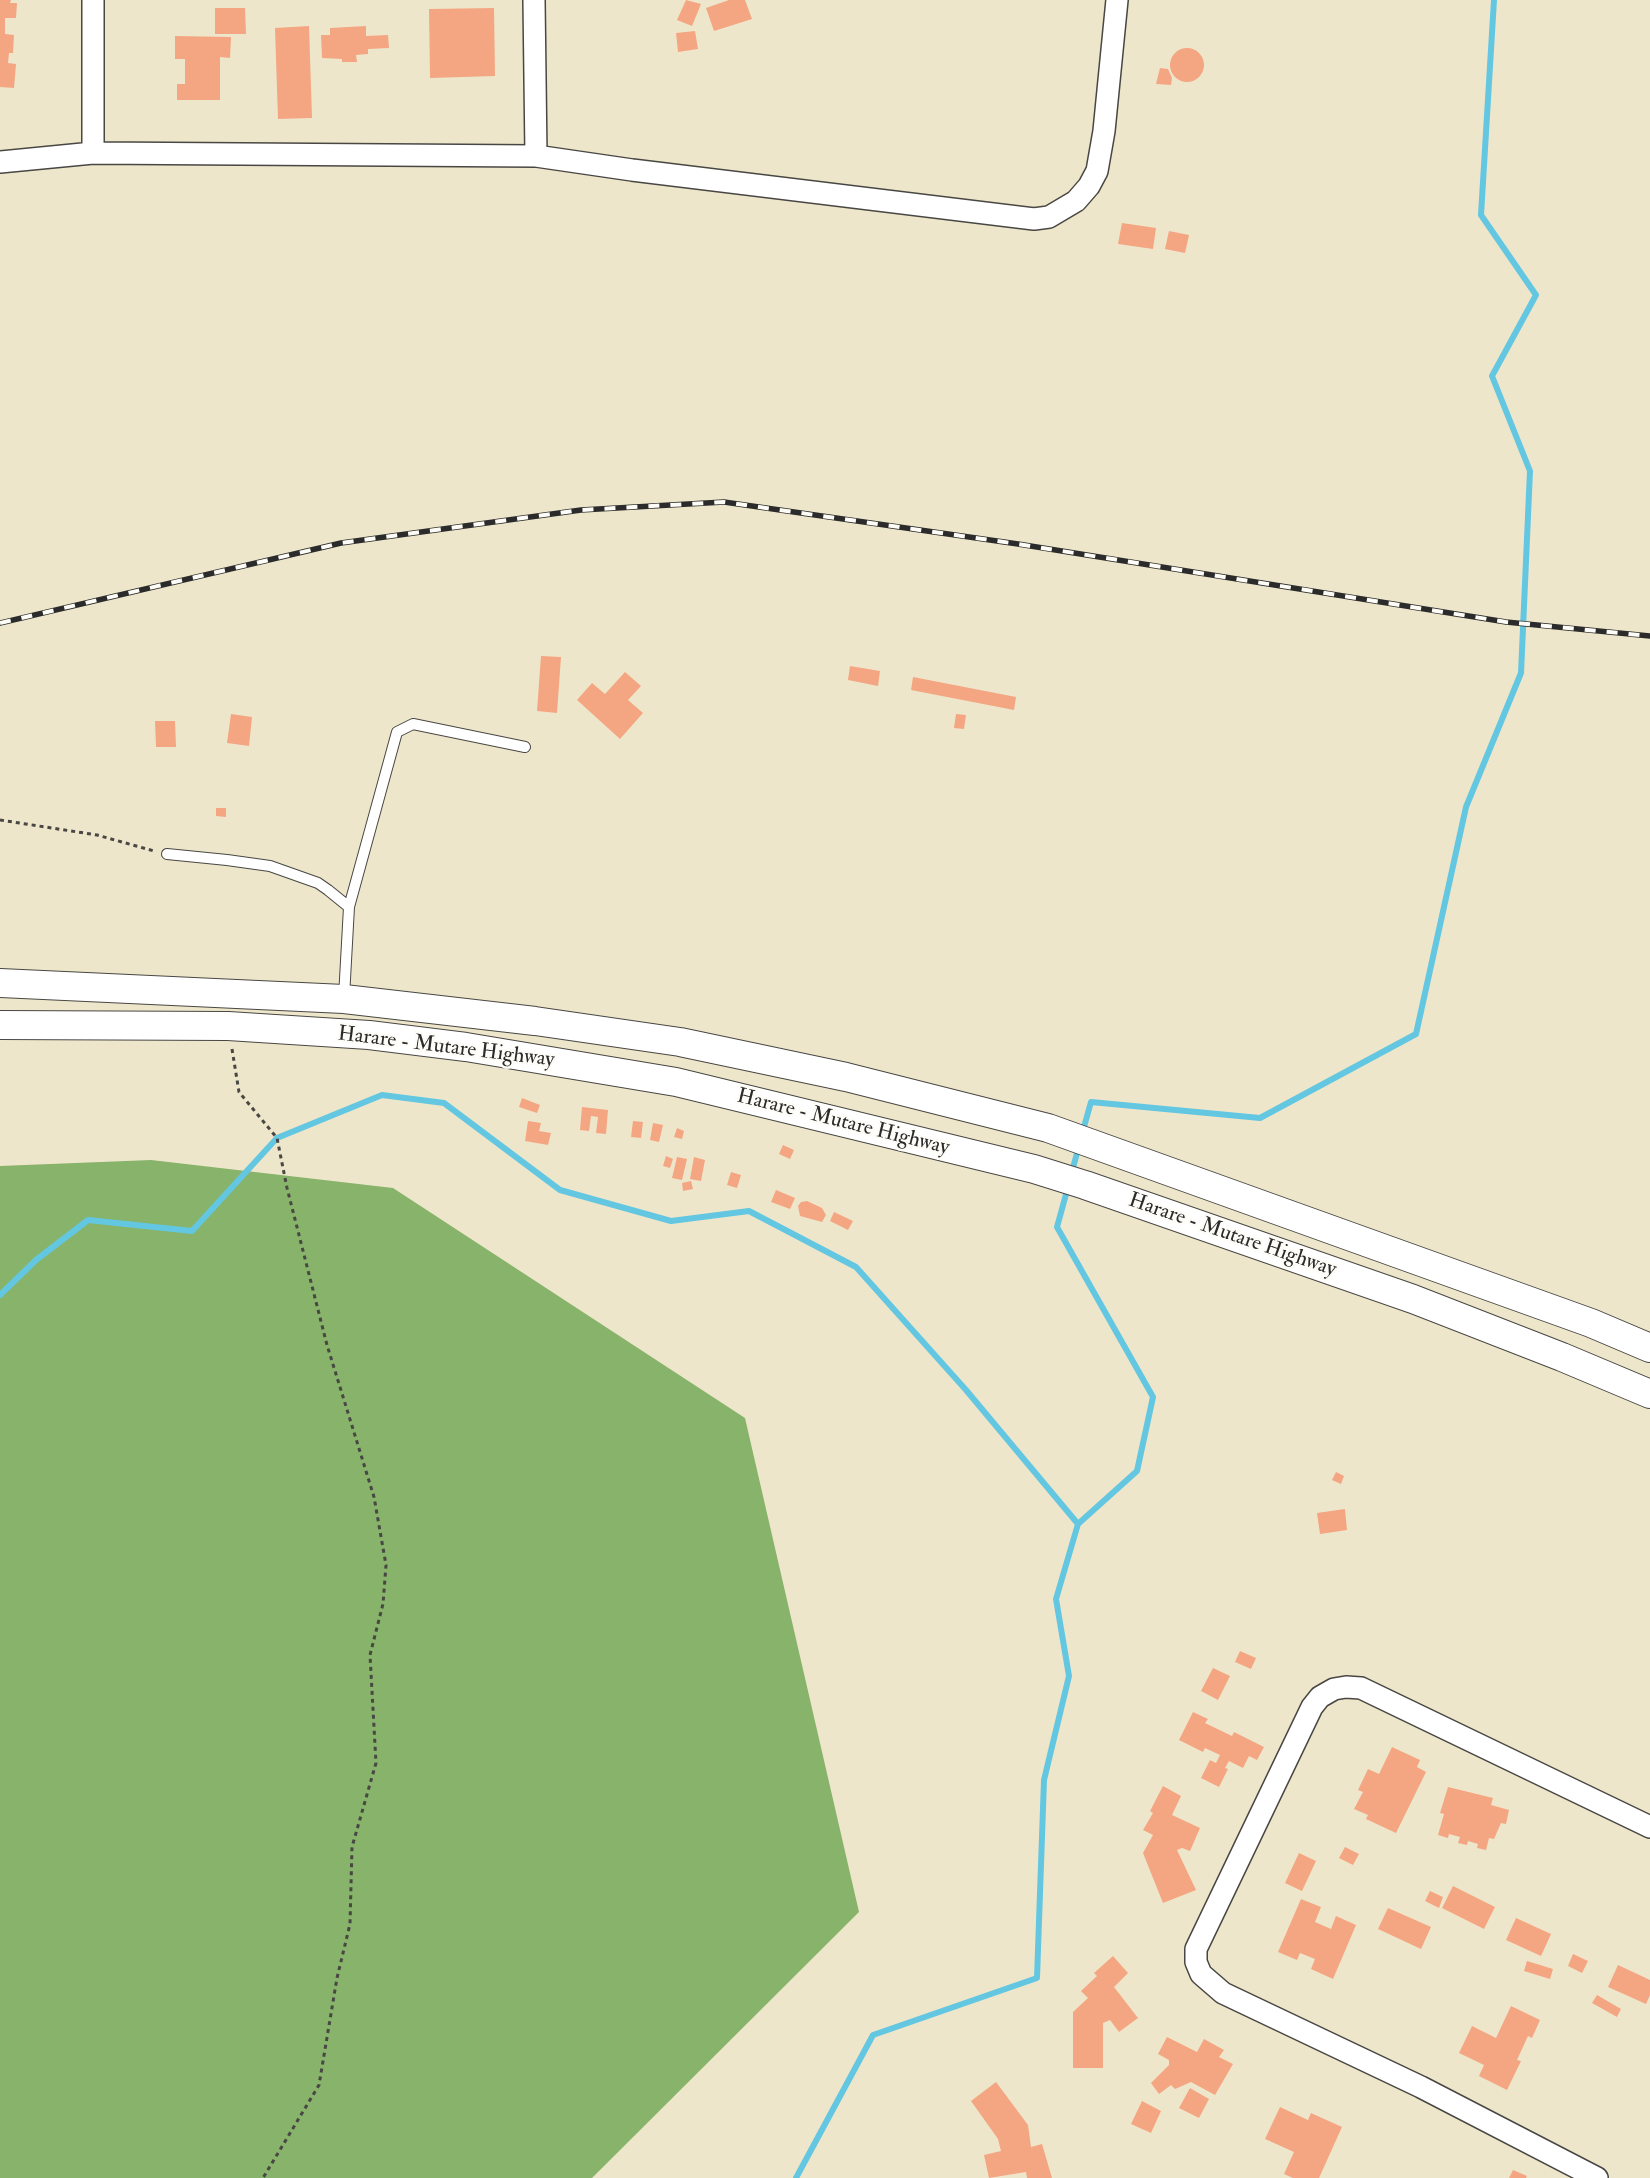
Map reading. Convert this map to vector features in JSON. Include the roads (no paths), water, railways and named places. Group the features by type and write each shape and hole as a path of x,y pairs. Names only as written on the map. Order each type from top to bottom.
{"highway":[{"name":"Harare - Mutare Highway","path":"0,983 344,999 535,1021 680,1042 846,1077 1048,1128 1102,1146 1591,1323 1650,1348"},
{"name":"Harare - Mutare Highway","path":"0,1025 228,1026 369,1035 456,1045 676,1082 1034,1170 1085,1185 1413,1300 1562,1357 1650,1394"}],"street":[{"path":"93,0 93,153"},
{"path":"534,0 536,156"},
{"path":"0,162 93,153 536,156 632,170 960,211 1034,219 1048,217 1076,201 1089,186 1097,171 1104,130 1117,0"},
{"path":"1597,2178 1422,2087 1223,1993 1201,1974 1196,1962 1196,1949 1312,1707 1320,1697 1334,1690 1346,1687 1361,1688 1650,1827"}],"lane":[{"path":"344,999 349,907 397,732 412,724 525,748"},
{"path":"167,854 270,866 318,883 349,907"}],"waterway":[{"path":"1082,1134 1091,1102 1260,1118 1416,1034 1466,807 1521,673 1530,471 1492,376 1536,295 1481,215 1494,0"},
{"path":"0,1295 36,1260 88,1220 192,1231 277,1138 382,1095 444,1103 560,1190 671,1221 749,1211 856,1267 966,1390 1078,1524"},
{"path":"1071,1175 1079,1146"},
{"path":"796,2178 873,2035 1037,1978 1044,1780 1069,1676 1056,1599 1078,1524 1137,1471 1153,1397 1057,1227 1068,1187"}],"railway":[{"path":"0,623 341,543 581,510 724,502 1018,544 1506,622 1650,636"}]}
